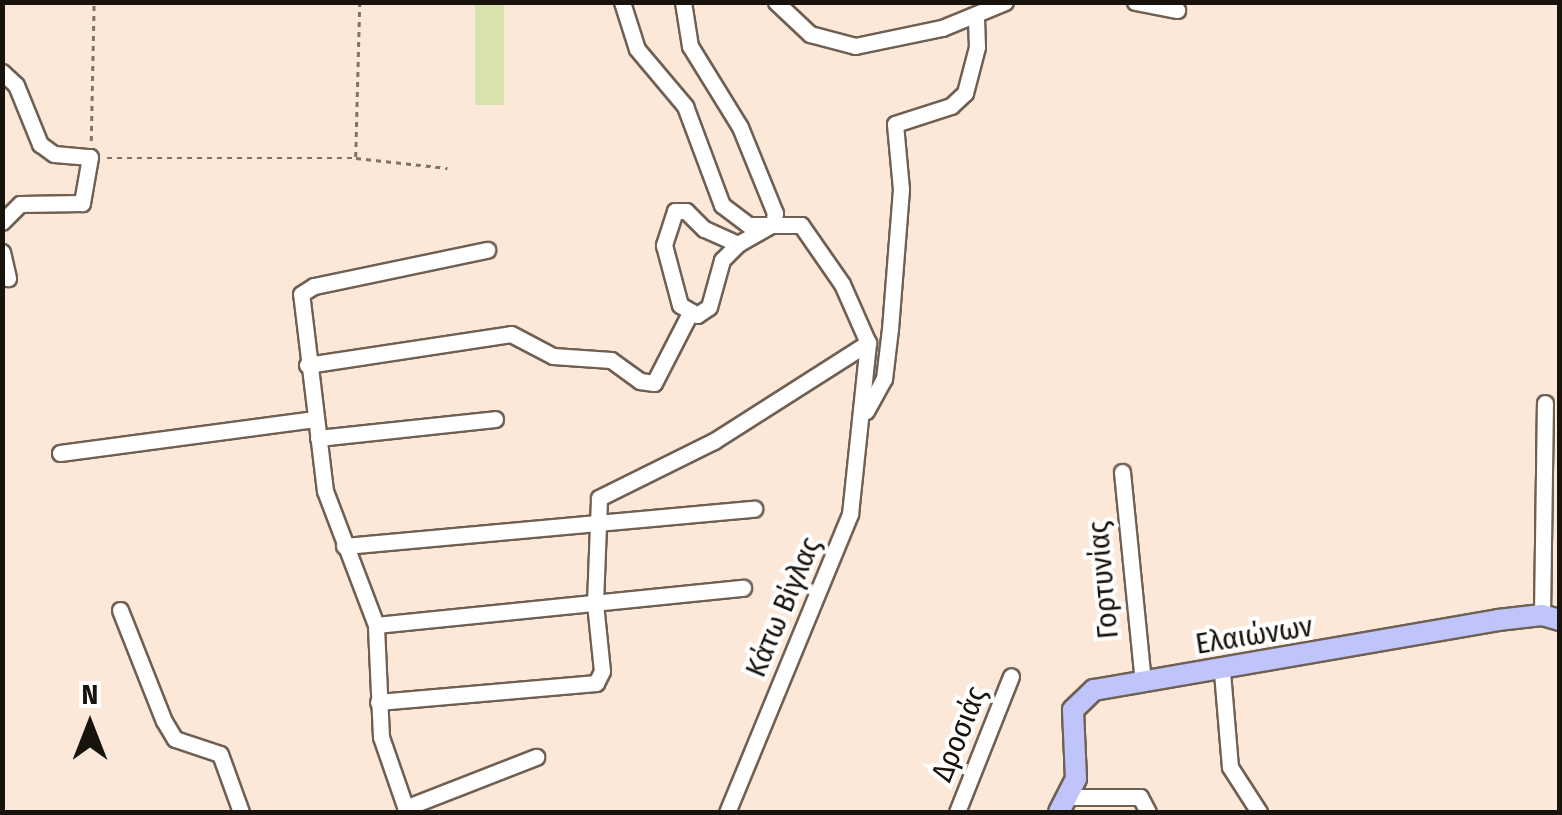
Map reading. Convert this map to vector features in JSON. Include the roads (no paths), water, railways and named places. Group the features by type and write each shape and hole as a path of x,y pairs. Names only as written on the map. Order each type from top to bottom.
{"main road":[{"name":"Ελαιώνων","path":"1065,805 1075,704 1094,690 1550,617"}],"street":[{"path":"622,2 637,48 685,106 722,205 749,225 801,225 842,284 868,343 864,414"},
{"path":"307,365 511,334 553,356 611,360 640,381 654,382 690,313 709,308 722,260 738,244 773,224 775,213 740,127 690,46 682,2"},
{"path":"776,2 798,27 843,45 908,37 976,18 1005,2"},
{"path":"1135,2 1177,10"},
{"path":"864,414 884,379 890,329 901,189 895,124 951,106 965,93 978,48 976,18"},
{"path":"2,72 16,85 40,144 54,154 90,158 82,203 20,204 2,222"},
{"path":"690,313 671,290 664,245 675,211 686,210 704,229 738,244"},
{"path":"486,250 314,286 302,294 299,312 325,490 376,625 384,753 406,810 536,757"},
{"path":"2,252 8,278"},
{"path":"378,702 596,684 602,670 594,508 608,492 714,441 868,343"},
{"path":"1544,402 1550,617"},
{"name":"Κάτω Βίγλας","path":"727,812 843,537 864,414"},
{"path":"318,438 495,418"},
{"path":"60,453 315,419"},
{"name":"Γορτυνίας","path":"1122,472 1143,682"},
{"path":"344,546 754,508"},
{"path":"376,625 742,588"},
{"path":"120,610 175,739 220,754 241,812"},
{"path":"1222,672 1230,767 1259,812"},
{"name":"Δροσιάς","path":"957,812 1011,676"},
{"path":"1065,805 1140,797 1148,812"}]}
